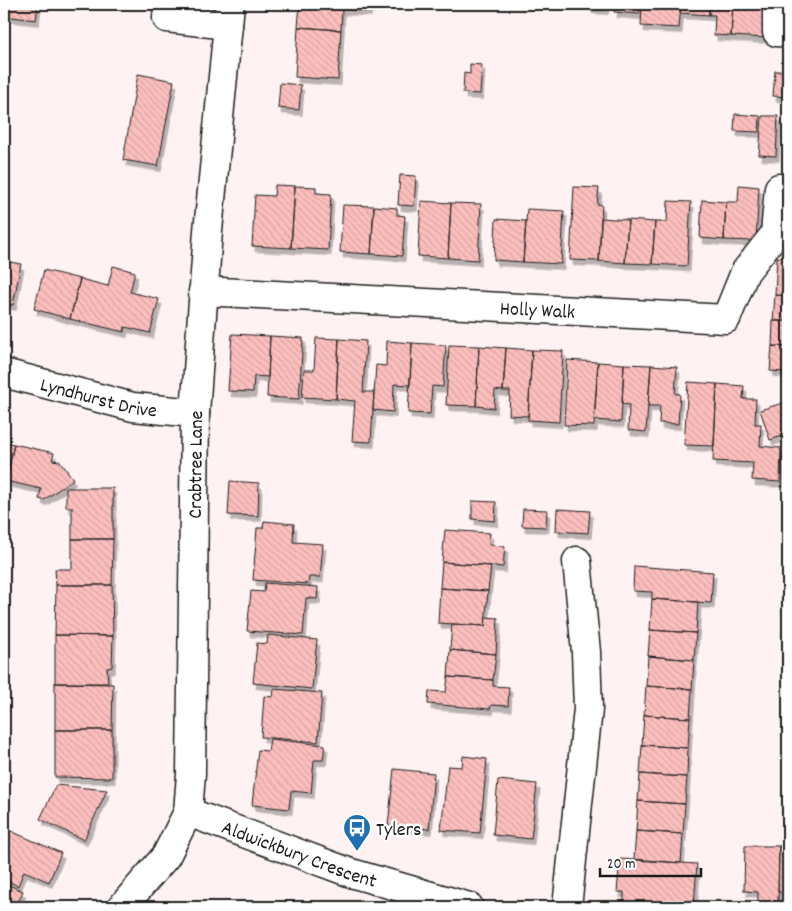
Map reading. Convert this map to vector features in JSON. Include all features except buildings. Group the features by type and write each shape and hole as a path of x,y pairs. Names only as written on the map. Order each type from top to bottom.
{"street":[{"path":"168,4 167,18 229,14"},
{"path":"777,4 777,32 788,33"},
{"name":"Crabtree Lane","path":"122,907 166,856 188,812 191,774 195,413 203,291 229,14"},
{"name":"Holly Walk","path":"203,291 726,319 744,272 775,234 778,188"},
{"name":"Lyndhurst Drive","path":"4,373 133,407 195,413"},
{"path":"567,907 588,709 586,652 577,561"},
{"name":"Aldwickbury Crescent","path":"188,812 351,873 469,907"}],"place":[{"name":"Tylers","path":"357,852"}]}
